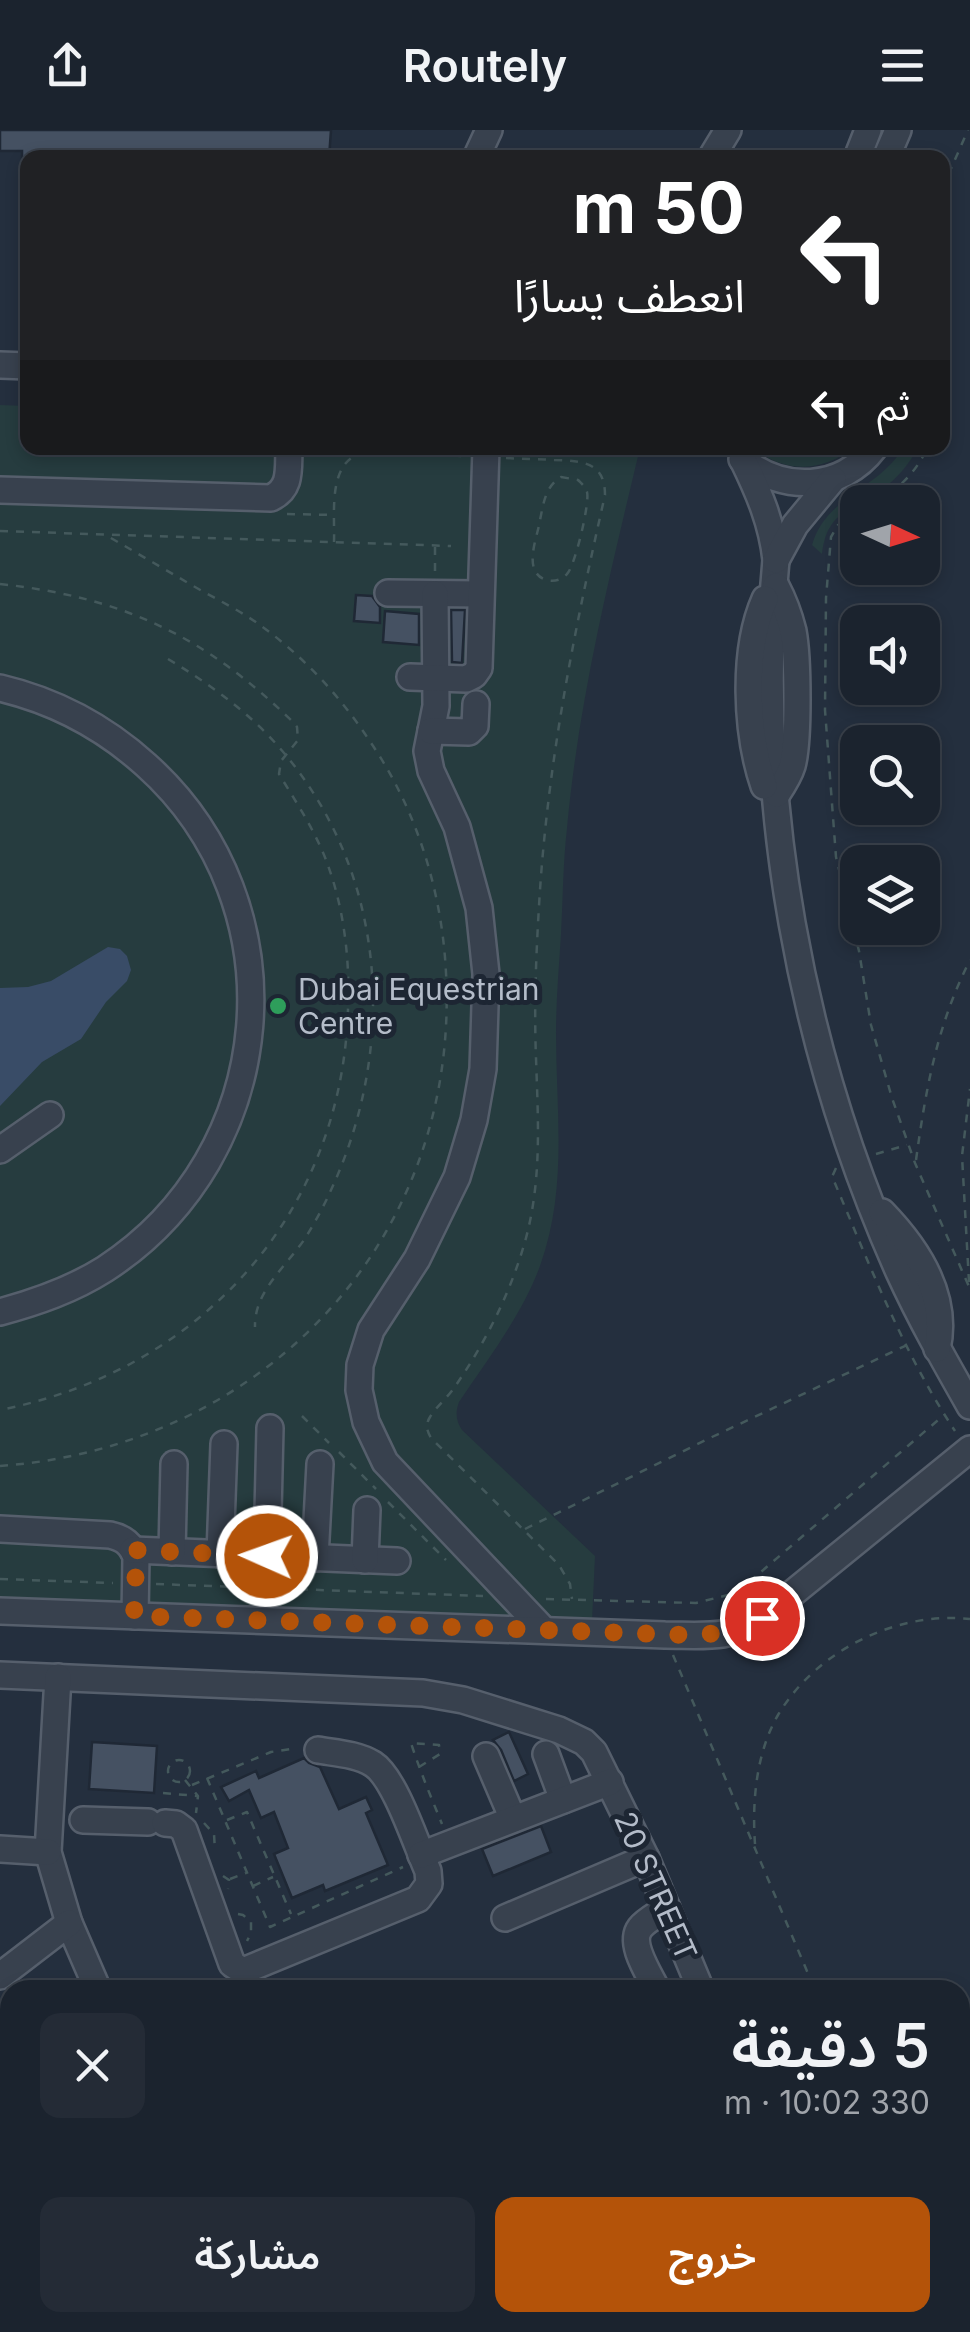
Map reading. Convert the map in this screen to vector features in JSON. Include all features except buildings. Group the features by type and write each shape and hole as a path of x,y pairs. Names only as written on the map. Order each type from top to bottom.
{"street":[{"path":"0,490 270,498 281,493 288,482 288,455"},
{"path":"410,677 466,679 477,672 486,455"},
{"path":"738,455 768,516 775,571 793,633 794,755 778,805 790,909 814,1025 834,1098 870,1201 900,1274 970,1406"},
{"path":"739,455 764,474 791,483 833,478 867,455"},
{"path":"778,805 763,783 754,750 750,672 755,625 795,524 833,478"},
{"path":"388,594 480,594"},
{"path":"435,594 436,706 426,751 456,826 479,908 486,974 483,1068 474,1120 457,1177 417,1259 371,1330 360,1366 359,1390 366,1422 385,1462 544,1630"},
{"path":"0,688 40,700 99,729 141,761 186,806 202,829 231,890 248,951 252,998 249,1041 233,1107 214,1149 182,1198 144,1238 104,1268 48,1298 0,1312"},
{"path":"431,731 473,730 476,704"},
{"path":"0,1150 50,1116"},
{"path":"267,1556 270,1428"},
{"path":"220,1554 224,1444"},
{"path":"0,1611 724,1635 751,1626 970,1449"},
{"path":"172,1552 174,1464"},
{"path":"315,1558 320,1464"},
{"path":"365,1560 367,1510"},
{"path":"0,1529 110,1535 123,1540 133,1550 136,1564 134,1616"},
{"path":"133,1550 397,1561"},
{"name":"20 STREET","path":"0,1675 402,1691 444,1696 571,1734 594,1752 610,1782 697,1980"},
{"path":"58,1677 48,1852 69,1923 94,1980"},
{"path":"83,1820 176,1824 184,1830 232,1964 243,1971 418,1899 429,1884 428,1871 383,1772 366,1760 318,1750"},
{"path":"546,1754 563,1800"},
{"path":"486,1756 513,1820"},
{"path":"422,1857 610,1782"},
{"path":"0,1849 48,1852"},
{"path":"505,1918 646,1858"},
{"path":"652,1980 638,1949 637,1934 640,1927 667,1908"},
{"path":"0,1976 69,1923"}],"path":[{"path":"950,171 968,130"},
{"path":"334,542 339,472 357,455"},
{"path":"515,455 584,462 600,474 605,488 562,696 544,834 536,981 539,1150 532,1212 518,1264 496,1318 426,1427 431,1438 564,1571 572,1600"},
{"path":"901,485 923,455"},
{"path":"567,476 583,484 588,494 572,568 564,578 552,581 540,577 532,560 546,495 551,484 567,476"},
{"path":"840,525 830,543 824,661 827,760 836,858 871,1025 892,1098 915,1164 969,1288"},
{"path":"0,531 451,546"},
{"path":"0,1466 101,1450 166,1427 227,1395 301,1338 363,1267 397,1213 423,1154 444,1058 446,959 434,889 413,821 370,740 310,668 258,623 104,534"},
{"path":"435,546 435,594"},
{"path":"0,584 98,601 166,627 243,676 293,722 298,740 278,765 278,774 307,818 327,863 341,910 348,968 348,1030 332,1120 311,1173 264,1252 196,1322 141,1360 65,1394 0,1410"},
{"path":"168,659 242,711 286,755 331,823 353,873 368,936 372,1028 359,1112 342,1164 306,1236 264,1294 255,1315 255,1327"},
{"path":"915,1164 932,1059 970,960"},
{"path":"969,1288 962,1171 970,1090"},
{"path":"525,1529 906,1345"},
{"path":"302,1416 455,1568"},
{"path":"755,1848 754,1808 764,1751 777,1716 800,1687 846,1648 888,1628 924,1620 970,1620"},
{"path":"665,1635 810,1980"},
{"path":"419,1767 440,1754 439,1744 411,1743 419,1767 451,1843"},
{"path":"191,1786 272,1752 292,1748 318,1750"},
{"path":"172,1762 186,1762 190,1771 186,1780 176,1782 168,1776 172,1762"},
{"path":"208,1778 270,1926 422,1857"},
{"path":"164,1793 198,1796"},
{"path":"226,1820 247,1812 292,1917"},
{"path":"229,1880 247,1872"},
{"path":"253,1886 274,1877"}],"green space":[{"name":"Dubai Equestrian Centre","path":"0,405 20,406 20,455 638,455 597,636 572,780 556,1008 557,1179 549,1237 524,1302 459,1402 457,1413 462,1430 595,1556 592,1621 0,1600"},
{"path":"764,455 842,455 802,467"},
{"path":"898,455 913,455 887,485 865,485"},
{"path":"840,504 840,516 829,528 822,554 812,545"}],"water":[{"path":"108,947 120,949 127,956 131,970 127,981 106,1002 81,1039 42,1062 0,1106 0,988 51,981"}],"place":[{"name":"Dubai Equestrian Centre","path":"278,1006"}],"route":[{"path":"267,1556 133,1550 134,1616 688,1635 738,1632 762,1618"}]}
